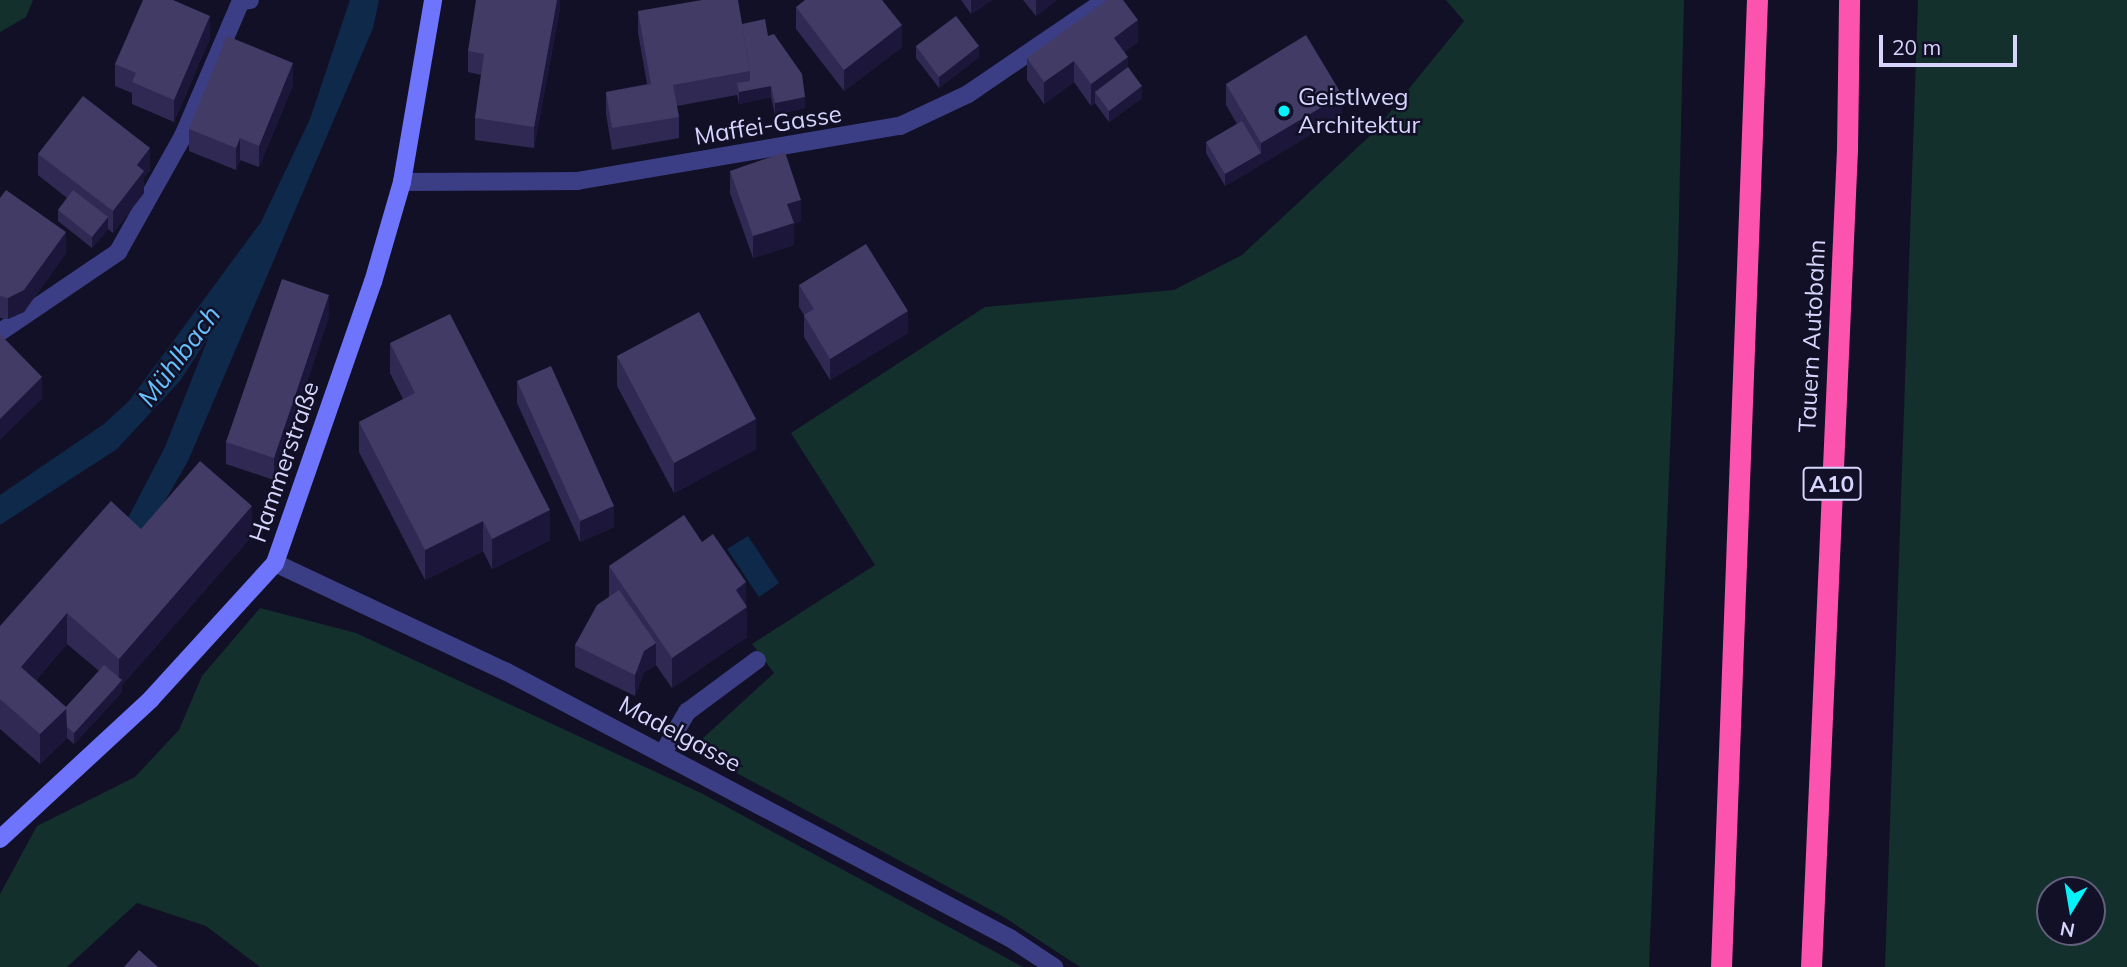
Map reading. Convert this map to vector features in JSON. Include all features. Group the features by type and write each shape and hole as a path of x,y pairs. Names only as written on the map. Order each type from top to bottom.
{"highway":[{"path":"1721,967 1757,0"},
{"name":"Tauern Autobahn","path":"1811,967 1846,163 1849,0"}],"street":[{"path":"0,331 118,252 183,136 241,1 250,0"},
{"name":"Hammerstraße","path":"0,839 151,699 275,563 373,282 402,182 433,0"},
{"name":"Maffei-Gasse","path":"402,182 577,181 900,125 968,93 1106,0"},
{"name":"Madelgasse","path":"275,563 505,671 1010,938 1054,967"},
{"path":"663,753 687,712 757,660"}],"green space":[{"path":"0,0 33,0 26,17 0,32"},
{"path":"1446,0 1684,0 1678,255 1649,967 1080,967 1004,917 722,765 701,740 774,673 752,644 875,565 791,433 985,307 1174,290 1242,255 1373,133 1464,21"},
{"path":"1918,0 2127,0 2127,967 1885,967"},
{"path":"260,608 356,633 701,793 1023,967 260,967 206,926 137,903 67,967 0,967 0,894 37,826 135,777 179,730 202,676"}],"water":[{"name":"Mühlbach","path":"350,0 379,0 373,28 188,461 135,553 118,537 165,447 209,336 180,381 117,449 0,525 0,495 104,424 129,401 261,222 310,119"},
{"path":"748,536 779,583 759,597 727,549"}],"building":[{"path":"143,0 173,0 210,16 174,100 132,82 136,73 115,64"},
{"path":"476,0 557,0 534,127 475,118 484,54 468,51"},
{"path":"702,0 738,0 750,71 673,85 679,117 612,128 606,92 651,84 638,11"},
{"path":"805,0 882,0 902,25 844,70 796,7"},
{"path":"1107,0 1123,0 1138,20 1114,38 1128,57 1091,84 1074,61 1044,82 1027,58"},
{"path":"956,16 979,46 939,77 916,46"},
{"path":"765,19 768,36 774,34 802,74 805,97 775,103 771,86 739,92 737,83 750,81 742,24"},
{"name":"Geistlweg Architektur","path":"1306,35 1342,95 1261,143 1226,84"},
{"path":"227,36 293,63 259,146 240,138 236,148 189,129"},
{"path":"1128,67 1142,86 1109,111 1095,92"},
{"path":"83,96 150,148 137,165 144,171 113,211 38,154"},
{"path":"1242,121 1261,153 1225,174 1206,142"},
{"path":"785,152 801,200 787,204 794,223 753,236 730,171"},
{"path":"6,190 66,232 24,290 8,298 0,296 0,198"},
{"path":"73,190 108,217 92,237 58,210"},
{"path":"866,244 908,311 830,359 804,315 814,309 799,285"},
{"path":"282,279 329,295 274,458 226,442"},
{"path":"699,312 756,419 674,463 617,356"},
{"path":"450,314 550,510 492,539 483,521 425,550 359,422 415,393 390,343"},
{"path":"0,334 42,377 0,419"},
{"path":"551,366 614,506 580,521 517,381"},
{"path":"200,461 252,506 119,659 67,613 21,667 67,708 40,734 0,699 0,626 111,501 141,529"},
{"path":"684,515 702,542 713,534 746,582 736,590 747,607 672,658 609,566"},
{"path":"619,590 656,643 644,651 635,675 575,645 597,605"},
{"path":"104,665 122,680 74,733 67,727 66,707"},
{"path":"139,950 158,967 124,967"}],"place":[{"name":"Geistlweg Architektur","path":"1284,111"}]}
